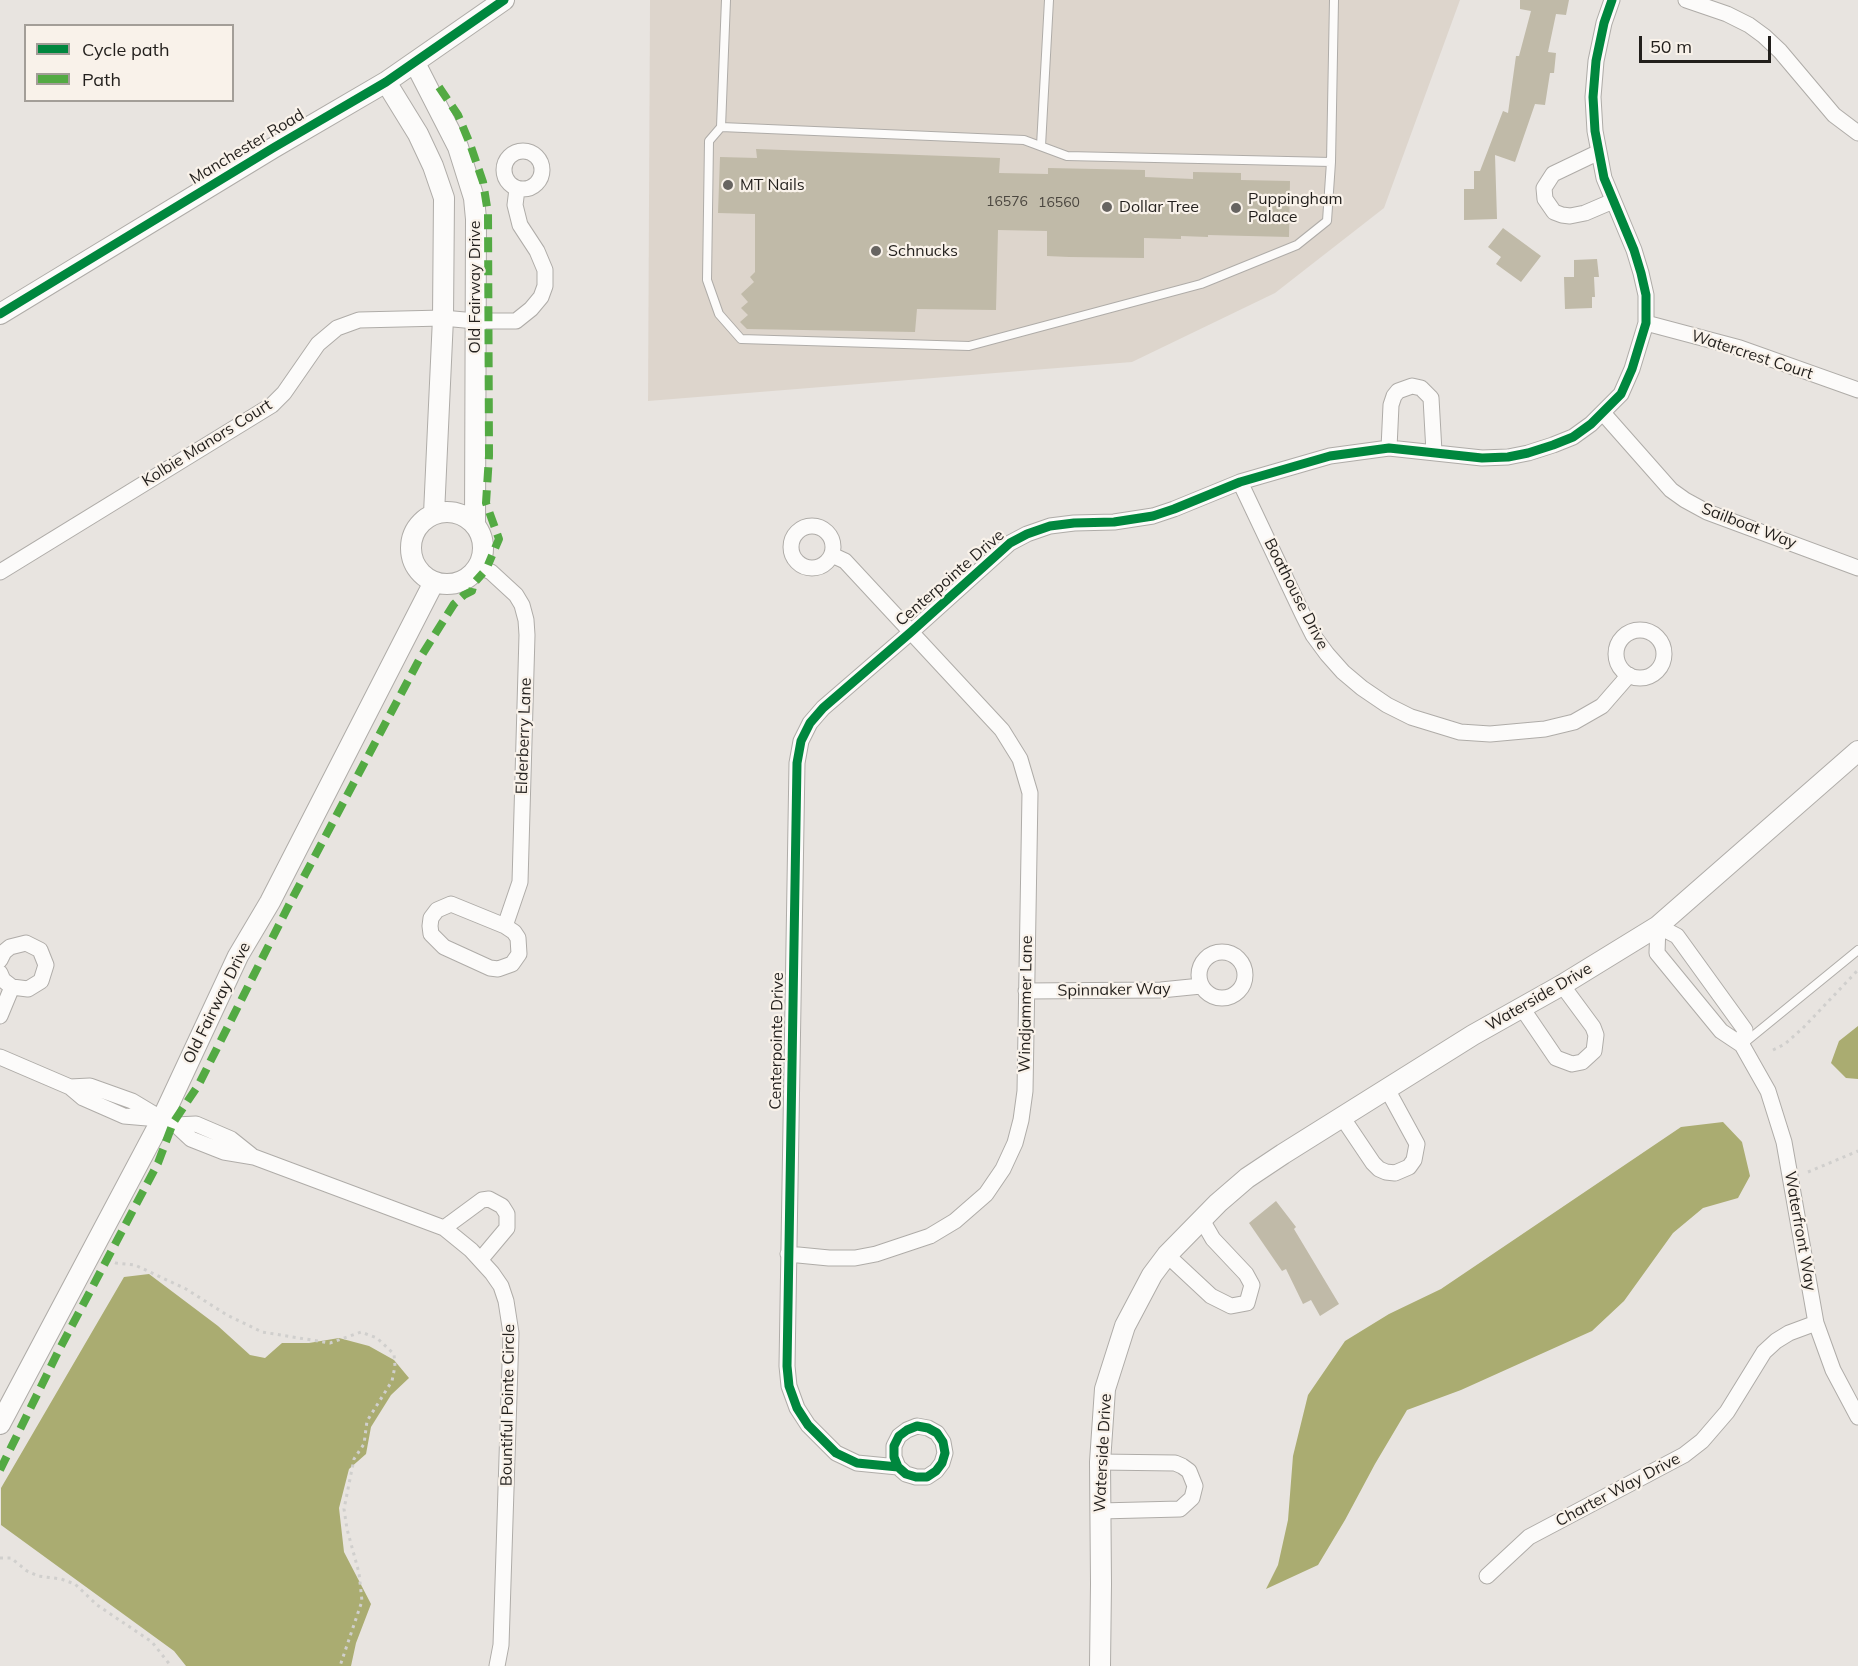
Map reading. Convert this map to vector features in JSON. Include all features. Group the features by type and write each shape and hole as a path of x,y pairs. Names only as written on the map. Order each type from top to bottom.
{"street":[{"name":"Manchester Road","path":"0,314 386,82 504,0"},
{"name":"Centerpointe Drive","path":"898,1467 857,1463 836,1454 808,1425 796,1408 789,1386 787,1366 788,1254 796,763 801,741 810,723 823,708 1010,543 1028,534 1050,526 1114,522 1153,516 1240,482 1330,456 1389,448 1482,458 1528,453 1573,437 1603,413 1621,394 1632,369 1646,323 1646,295 1641,273 1604,178 1595,131 1593,97 1596,62 1604,23 1612,0"},
{"path":"1686,0 1727,14 1764,36 1780,51 1834,115 1858,133"},
{"name":"Old Fairway Drive","path":"414,63 458,147 474,198 476,219 475,524 481,535 483,548 478,566"},
{"name":"Old Fairway Drive","path":"386,82 418,134 433,166 444,198 443,318 434,514"},
{"path":"1599,152 1552,174 1544,188 1545,199 1554,212 1562,216 1584,213 1613,201"},
{"name":"Kolbie Manors Court","path":"0,572 272,405 284,393 318,344 337,328 359,320 443,318 516,321 541,297 545,286 545,270 537,251 520,225 515,205 517,189"},
{"name":"Watercrest Court","path":"1646,323 1740,348 1858,390"},
{"path":"1389,448 1391,405 1394,396 1398,391 1412,386 1421,388 1431,398 1434,452"},
{"name":"Sailboat Way","path":"1603,413 1671,490 1685,500 1707,512 1858,568"},
{"name":"Boathouse Drive","path":"1240,482 1308,625 1327,654 1342,672 1362,688 1387,705 1411,717 1460,732 1490,734 1545,729 1574,722 1602,706 1629,675"},
{"path":"475,524 459,513 447,511 434,514 423,520 413,533 410,545 411,558 417,569 434,582 447,584 459,582 478,566"},
{"name":"Windjammer Lane","path":"788,1254 855,1258 876,1254 930,1236 955,1221 986,1194 1003,1169 1015,1143 1025,1090 1030,793 1020,759 1002,730 845,561 832,555"},
{"name":"Elderberry Lane","path":"478,566 491,572 516,595 522,605 527,635 519,882 505,926"},
{"name":"Old Fairway Drive","path":"0,1424 169,1122 238,957 270,902 434,582"},
{"name":"Waterside Drive","path":"1100,1666 1100,1462 1105,1389 1125,1326 1152,1275 1167,1255 1247,1178 1473,1035 1562,985 1658,926 1858,751"},
{"path":"451,904 505,926 518,938 519,954 512,964 498,969 490,968 444,947 431,934 430,926 431,918 437,910 451,904"},
{"name":"Waterfront Way","path":"1742,1045 1746,1030 1677,936 1658,926 1657,953 1721,1031 1742,1045 1768,1091 1781,1132 1816,1323 1833,1370 1858,1417"},
{"path":"0,960 4,952 18,943 34,946 44,957 46,965 45,974 35,986 28,989 12,987 3,980 0,973"},
{"path":"1522,1008 1556,1058 1572,1064 1582,1062 1594,1051 1596,1035 1593,1027 1562,985"},
{"name":"Spinnaker Way","path":"1026,991 1161,990 1201,986"},
{"path":"0,1016 12,987"},
{"path":"0,1057 70,1087 83,1098 124,1116 169,1122"},
{"path":"1342,1117 1379,1169 1395,1173 1409,1167 1414,1160 1417,1144 1387,1089"},
{"name":"Bountiful Pointe Circle","path":"169,1122 191,1139 224,1152 254,1157 444,1228 481,1259 501,1286 510,1317 511,1333 501,1645 497,1666"},
{"path":"444,1228 482,1200 489,1199 502,1206 507,1214 507,1228 481,1259"},
{"path":"1167,1255 1211,1296 1231,1306 1247,1303 1252,1285 1246,1275 1213,1239 1202,1220"},
{"name":"Charter Way Drive","path":"1487,1576 1528,1537 1684,1455 1702,1441 1727,1412 1764,1352 1776,1341 1816,1323"},
{"path":"1100,1462 1175,1463 1189,1471 1195,1486 1192,1498 1180,1509 1100,1511"}],"lane":[{"path":"726,0 722,127 710,141 707,280 719,314 741,339 969,346 1201,284 1297,245 1327,221 1334,0"},
{"path":"1041,146 1048,0"},
{"path":"722,127 1024,140 1067,156 1330,162"},
{"path":"1742,1045 1858,950"}],"path":[{"path":"1773,1050 1785,1044 1803,1028 1858,970"},
{"path":"1808,1172 1858,1151"},
{"path":"107,1259 116,1263 135,1265 186,1289 227,1315 262,1332 330,1343 361,1332 377,1338 394,1354 392,1381 367,1421 364,1444 354,1459 344,1509 359,1573 362,1601 340,1666"},
{"path":"0,1558 11,1558 27,1571 38,1576 62,1579 75,1584 97,1605 152,1642 171,1666"}],"shaded area":[{"path":"650,0 1460,0 1384,208 1275,293 1132,362 648,401"},
{"path":"1858,1026 1858,1079 1846,1078 1831,1063 1839,1041"},
{"path":"1723,1122 1742,1142 1750,1176 1738,1198 1703,1208 1673,1233 1624,1301 1592,1331 1461,1390 1407,1410 1318,1565 1266,1589 1278,1565 1288,1520 1293,1456 1308,1395 1345,1341 1389,1314 1441,1289 1681,1127"},
{"path":"149,1274 218,1326 250,1355 265,1358 282,1343 309,1343 339,1338 369,1346 394,1360 409,1378 391,1395 371,1427 366,1454 349,1469 339,1508 344,1552 371,1604 356,1643 351,1666 186,1666 174,1651 1,1525 1,1488 124,1277"}],"building":[{"path":"1520,0 1569,0 1566,15 1556,14 1548,52 1556,53 1554,73 1550,73 1545,105 1535,104 1515,162 1495,155 1497,219 1464,220 1464,189 1474,189 1474,171 1480,171 1503,111 1508,113 1516,56 1519,56 1531,11 1520,9"},
{"name":"Schnucks","path":"756,149 1000,158 999,173 1048,174 1048,168 1145,170 1145,177 1193,179 1193,172 1241,173 1241,180 1290,181 1289,237 1208,235 1208,237 1181,236 1181,239 1144,238 1144,258 1069,257 1047,256 1047,231 998,230 996,310 917,309 915,332 747,329 740,322 748,315 741,308 748,302 741,294 754,282 750,277 755,272 755,214 718,213 720,157 757,158"},
{"path":"1503,228 1541,256 1521,282 1496,264 1501,257 1488,247"},
{"path":"1597,259 1599,277 1594,277 1595,297 1592,297 1592,308 1565,309 1564,277 1574,277 1574,260"},
{"path":"1276,1201 1296,1227 1294,1229 1339,1304 1320,1316 1311,1300 1303,1304 1286,1269 1282,1271 1249,1223"}],"marked path":[{"path":"439,87 458,115 470,144 483,182 488,213 489,456 486,503 499,539 488,565"},
{"path":"0,1470 58,1352 158,1163 173,1123 199,1084 290,903 420,658 454,604 472,591 474,583 483,573"}],"cycle path":[{"path":"0,314 386,82 504,0"},
{"path":"898,1467 894,1457 894,1446 899,1436 917,1426 937,1433 943,1442 945,1453 942,1463 927,1477 906,1474 898,1467 857,1463 836,1453 808,1425 797,1408 789,1386 787,1366 797,763 801,741 810,723 823,708 1010,543 1027,534 1050,526 1114,522 1153,516 1240,482 1330,456 1389,448 1482,458 1508,457 1553,445 1573,437 1591,424 1621,394 1632,369 1646,323 1646,295 1641,273 1634,250 1604,178 1595,131 1593,97 1596,61 1604,23 1612,0"}],"place":[{"name":"MT Nails","path":"728,185"},
{"name":"Dollar Tree","path":"1107,207"},
{"name":"Puppingham Palace","path":"1236,208"},
{"name":"Schnucks","path":"876,251"}]}
